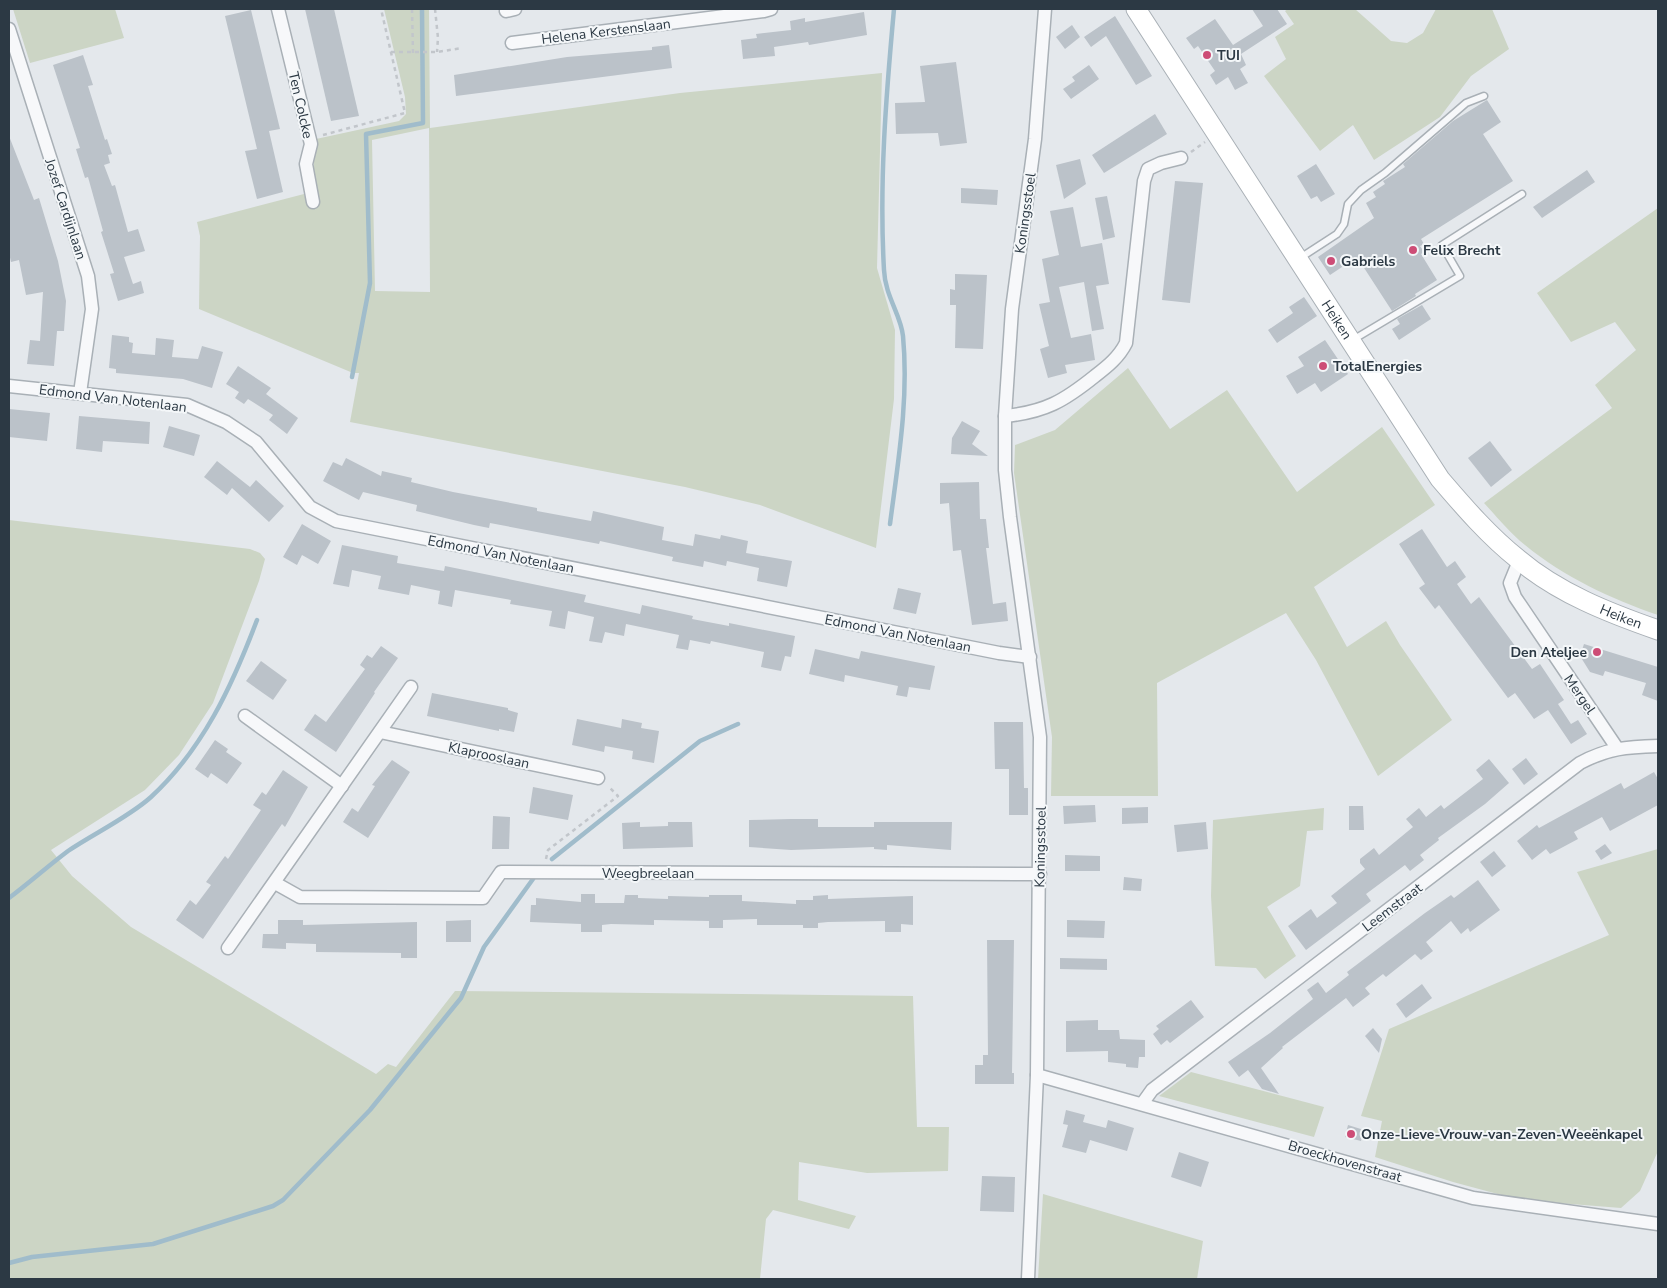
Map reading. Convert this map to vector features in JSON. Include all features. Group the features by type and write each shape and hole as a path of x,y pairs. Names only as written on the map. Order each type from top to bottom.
{"main road":[{"name":"Heiken","path":"1136,9 1440,479 1492,537 1519,561 1585,601 1658,630"}],"street":[{"name":"Ten Colcke","path":"278,9 310,138 311,149 306,164 313,202"},
{"name":"Helena Kerstenslaan","path":"512,43 730,12 770,9"},
{"name":"Koningsstoel","path":"1028,1279 1037,1076 1040,737 1009,508 1005,416 1012,309 1035,139 1045,9"},
{"name":"Jozef Cardijnlaan","path":"9,29 88,276 92,309 80,393"},
{"path":"1005,416 1030,414 1068,398 1114,361 1122,352 1126,342 1144,181 1148,170 1161,163 1181,158"},
{"name":"Edmond Van Notenlaan","path":"9,386 187,405 226,422 256,442 310,507 336,521 989,651 1030,657"},
{"name":"Mergel","path":"1519,561 1510,583 1515,597 1617,748"},
{"path":"228,948 411,687"},
{"path":"245,716 342,786"},
{"name":"Klaprooslaan","path":"380,732 598,778"},
{"name":"Leemstraat","path":"1142,1104 1152,1090 1580,763 1605,750 1658,746"},
{"name":"Weegbreelaan","path":"275,883 300,897 483,898 501,872 1040,874"},
{"name":"Broeckhovenstraat","path":"1037,1076 1473,1198 1658,1224"}],"lane":[{"path":"1297,260 1337,234 1344,224 1348,204 1361,190 1385,173 1466,103 1484,96"},
{"path":"1350,341 1460,276 1442,245 1522,194"}],"path":[{"path":"310,138 405,113 381,9"},
{"path":"412,9 413,53"},
{"path":"435,9 438,38 436,52"},
{"path":"391,52 436,52 462,48"},
{"path":"1181,158 1216,134"},
{"path":"546,873 548,850 618,796 609,786 600,783 598,778"}],"green space":[{"path":"13,9 115,9 124,38 30,63"},
{"path":"384,9 429,9 430,128 680,93 882,73 877,268 895,330 894,399 876,548 760,505 685,487 350,422 359,373 353,373 199,309 200,236 197,222 304,194 308,206 320,204 313,173 316,139 399,121 406,114 405,97","holes":["429,128 430,292 375,291 372,140"]},
{"path":"1288,9 1355,9 1391,41 1407,43 1423,33 1436,9 1492,9 1509,49 1471,76 1440,117 1374,160 1353,125 1320,151 1264,76 1286,59 1275,37 1294,24 1285,11"},
{"path":"1658,208 1658,615 1588,586 1540,557 1519,540 1484,503 1612,408 1595,385 1636,350 1615,322 1571,342 1537,293"},
{"path":"1128,368 1170,429 1227,390 1297,492 1382,427 1435,505 1314,587 1347,647 1386,621 1400,645 1452,720 1378,776 1316,660 1286,613 1157,683 1158,796 1051,796 1052,737 1014,473 1015,445 1055,430"},
{"path":"9,520 250,549 260,553 265,559 259,581 213,703 179,755 145,790 51,850 72,876 131,927 376,1074 388,1064 396,1067 455,991 913,996 917,1127 949,1127 948,1171 867,1173 799,1162 798,1200 856,1216 849,1229 773,1210 766,1219 760,1279 9,1279"},
{"path":"1324,808 1323,830 1307,831 1300,886 1267,907 1296,956 1265,979 1256,968 1215,966 1211,896 1213,820"},
{"path":"1658,849 1658,1151 1640,1191 1621,1208 1520,1200 1453,1182 1375,1157 1382,1121 1361,1116 1389,1029 1609,935 1577,872"},
{"path":"1191,1072 1324,1107 1314,1137 1159,1096"},
{"path":"1043,1194 1203,1241 1197,1279 1038,1279"}],"building":[{"path":"305,9 334,9 359,116 331,121"},
{"path":"1252,9 1277,9 1287,24 1241,54 1246,65 1240,69 1248,83 1235,90 1228,77 1216,85 1210,75 1215,71 1198,46 1194,49 1186,38 1215,19 1233,45 1263,26"},
{"path":"251,10 280,129 269,131 283,192 257,199 245,151 257,149 225,16"},
{"path":"864,12 867,35 809,45 808,42 774,47 775,56 743,59 741,40 757,38 756,34 791,30 790,21 805,18 805,22"},
{"path":"1115,16 1152,76 1136,85 1106,36 1091,47 1084,37"},
{"path":"1072,25 1080,37 1065,49 1056,37"},
{"path":"669,45 672,68 456,96 454,75 567,57 652,50 652,47"},
{"path":"83,55 93,85 88,86 105,140 107,139 112,154 108,155 110,163 104,165 112,186 115,185 128,232 138,229 145,251 124,257 133,284 141,281 144,293 118,301 110,274 114,273 101,232 103,231 88,177 85,178 76,149 80,148 53,65"},
{"path":"956,62 967,143 940,146 938,133 896,134 895,103 925,102 920,66"},
{"path":"1089,65 1099,79 1071,99 1063,89 1075,81 1072,77"},
{"path":"1487,100 1501,122 1483,134 1513,181 1421,239 1424,244 1420,246 1424,252 1421,254 1437,280 1392,311 1357,257 1330,275 1318,257 1374,218 1366,203 1376,197 1373,192 1385,184 1383,181 1405,167 1403,164 1453,121"},
{"path":"1155,114 1167,134 1104,173 1092,155"},
{"path":"9,136 34,200 39,198 58,261 66,301 64,331 57,331 54,366 27,364 30,340 40,341 43,292 26,295 19,260 11,262 9,253"},
{"path":"1080,159 1086,184 1064,199 1056,165"},
{"path":"1316,164 1335,194 1321,202 1317,196 1311,199 1297,176"},
{"path":"1587,170 1595,182 1542,218 1533,207"},
{"path":"1175,181 1203,183 1190,303 1162,300"},
{"path":"961,188 998,190 997,205 961,203"},
{"path":"1107,196 1115,237 1103,240 1095,198"},
{"path":"1073,207 1081,247 1102,243 1109,284 1096,286 1104,329 1092,331 1084,282 1059,287 1071,338 1091,334 1095,360 1065,365 1067,373 1048,378 1040,349 1049,346 1039,304 1050,302 1042,259 1059,255 1050,211"},
{"path":"955,274 987,275 983,349 955,348 956,305 950,305 950,289 955,290"},
{"path":"1304,297 1317,316 1277,343 1268,330 1293,313 1289,307"},
{"path":"1422,305 1431,319 1399,340 1392,329 1400,324 1397,319"},
{"path":"112,335 129,337 129,342 133,343 132,353 155,355 156,338 174,340 172,357 198,359 202,346 223,352 212,388 183,379 116,373 116,369 109,368"},
{"name":"TotalEnergies","path":"1325,340 1348,374 1321,392 1315,383 1297,394 1286,376 1304,366 1298,357"},
{"path":"238,366 271,388 266,394 298,418 287,434 269,420 273,415 248,399 244,404 235,398 239,392 226,384"},
{"path":"9,409 50,413 47,441 9,437"},
{"path":"79,416 150,422 149,444 103,441 102,452 76,449"},
{"path":"962,421 980,431 972,444 988,456 951,454 952,438"},
{"path":"169,426 200,435 194,456 163,447"},
{"path":"1490,441 1512,470 1491,487 1468,458"},
{"path":"346,458 381,476 382,471 412,478 411,482 537,508 537,511 591,521 593,511 664,527 662,540 693,546 695,534 720,539 721,535 748,541 746,553 792,561 787,587 757,581 759,568 727,561 726,566 704,561 703,567 672,561 673,557 600,541 599,544 490,523 489,528 474,525 416,511 417,505 363,492 359,500 323,481 333,462 342,466"},
{"path":"217,461 250,487 256,480 284,506 269,522 232,488 227,495 204,477"},
{"path":"979,482 980,519 986,519 989,548 986,548 993,604 1006,602 1008,621 972,625 961,550 953,551 949,503 940,504 940,483"},
{"path":"302,524 331,541 318,564 302,555 297,565 283,557"},
{"path":"1422,529 1447,567 1455,561 1466,577 1457,584 1471,604 1479,597 1532,669 1540,664 1564,700 1558,704 1571,724 1578,720 1587,734 1571,744 1548,710 1534,719 1515,693 1508,698 1439,605 1435,609 1419,588 1425,584 1399,544"},
{"path":"342,545 398,556 397,563 444,571 445,566 586,595 584,602 640,614 642,605 693,616 692,619 729,626 729,623 795,636 791,657 785,656 781,671 761,667 764,652 711,641 710,644 690,640 688,650 676,648 679,635 626,624 624,636 605,632 602,643 589,641 594,617 568,611 565,629 549,626 552,611 510,604 511,600 455,590 452,607 438,604 440,591 411,585 409,595 378,589 381,576 352,570 349,587 333,584"},
{"path":"898,588 921,593 916,614 893,609"},
{"path":"1584,644 1658,667 1658,701 1642,695 1646,683 1605,671 1603,676 1590,672 1580,656"},
{"path":"381,646 398,658 336,752 304,730 315,714 326,722 365,669 360,665 367,655 372,658"},
{"path":"815,649 859,659 861,651 935,666 930,690 909,687 907,697 896,695 898,686 845,675 844,682 809,674"},
{"path":"261,661 287,680 273,700 246,681"},
{"path":"432,693 508,708 508,710 518,713 514,732 499,729 499,731 427,716"},
{"path":"577,719 621,728 622,719 642,723 641,728 659,731 654,763 632,759 633,751 605,746 604,752 572,745"},
{"path":"994,722 1023,722 1024,788 1028,788 1028,815 1009,815 1009,769 995,769"},
{"path":"215,740 228,749 226,752 242,763 227,784 211,773 208,778 195,769"},
{"path":"1526,758 1538,774 1524,785 1512,769"},
{"path":"1489,759 1509,783 1485,804 1438,838 1439,840 1420,855 1424,860 1410,871 1405,865 1366,894 1371,901 1306,950 1288,926 1311,909 1317,918 1337,903 1331,896 1365,869 1360,863 1360,859 1374,848 1379,855 1413,827 1406,819 1419,808 1426,817 1441,805 1444,809 1483,779 1476,770"},
{"path":"392,760 410,772 368,838 343,822 352,808 358,812 375,786 372,785"},
{"path":"283,770 308,787 285,827 282,824 203,939 176,920 190,900 196,905 211,885 206,882 225,856 228,859 261,810 253,805 262,792 266,795"},
{"path":"1654,772 1658,779 1658,805 1610,831 1602,817 1574,832 1578,839 1550,854 1546,849 1532,860 1517,841 1537,825 1539,828 1621,783 1624,789"},
{"path":"533,787 573,795 568,820 529,813"},
{"path":"1095,805 1096,822 1064,824 1063,806"},
{"path":"1349,806 1363,806 1364,830 1349,830"},
{"path":"1148,807 1148,823 1122,824 1122,808"},
{"path":"493,816 510,817 509,849 492,849"},
{"path":"818,819 818,827 874,827 874,822 952,822 951,850 887,845 887,850 874,849 874,847 791,850 749,847 749,820"},
{"path":"640,822 640,827 668,826 668,822 692,822 693,847 623,849 622,823"},
{"path":"1206,822 1208,849 1177,852 1174,825"},
{"path":"1605,844 1612,853 1601,860 1595,851"},
{"path":"1494,851 1506,866 1492,877 1480,862"},
{"path":"1065,855 1100,856 1100,871 1065,871"},
{"path":"1124,877 1142,879 1141,891 1123,890"},
{"path":"1478,880 1500,910 1470,932 1468,928 1461,934 1451,921 1426,942 1433,951 1421,960 1415,954 1386,977 1383,974 1365,988 1370,994 1353,1007 1346,998 1282,1047 1261,1068 1279,1094 1262,1089 1248,1070 1239,1077 1228,1062 1270,1033 1313,999 1307,990 1318,982 1326,993 1349,975 1347,972 1425,913 1451,895 1454,898"},
{"path":"581,894 595,894 595,903 624,903 625,895 638,895 638,898 668,899 668,896 709,897 709,895 742,895 742,901 796,904 796,900 813,900 813,896 828,895 828,899 913,896 913,925 901,924 901,932 885,932 885,921 828,922 818,923 818,928 803,928 803,925 757,925 757,919 723,920 723,928 709,928 709,921 654,920 654,925 611,924 602,925 602,932 581,932 581,924 530,922 531,905 536,905 536,898 581,902"},
{"path":"278,920 303,920 303,925 417,922 417,958 401,958 401,953 316,952 316,944 286,943 286,949 262,948 263,934 278,934"},
{"path":"471,920 471,942 446,942 446,921"},
{"path":"1067,920 1105,921 1104,938 1067,937"},
{"path":"987,940 1014,940 1012,1073 1014,1073 1014,1084 975,1084 975,1065 983,1065 983,1055 988,1055"},
{"path":"1060,958 1107,959 1107,970 1060,969"},
{"path":"1422,984 1432,998 1406,1018 1396,1004"},
{"path":"1191,1000 1204,1017 1170,1043 1167,1040 1161,1045 1153,1034 1159,1029 1156,1026"},
{"path":"1098,1020 1098,1030 1119,1030 1120,1039 1145,1040 1145,1057 1139,1057 1138,1068 1126,1067 1126,1064 1108,1062 1108,1051 1066,1052 1066,1021"},
{"path":"1373,1028 1382,1039 1379,1053 1365,1036"},
{"path":"1066,1110 1085,1115 1083,1122 1106,1128 1108,1120 1134,1128 1127,1151 1090,1140 1086,1153 1062,1147 1068,1125 1063,1124"},
{"name":"Onze-Lieve-Vrouw-van-Zeven-Weeënkapel","path":"1348,1125 1364,1130 1361,1141 1345,1137"},
{"path":"1179,1152 1209,1162 1201,1187 1171,1177"},
{"path":"982,1176 1015,1177 1014,1212 980,1211"}],"waterway":[{"path":"352,377 370,283 366,134 423,123 422,9"},
{"path":"890,524 902,430 905,383 902,328 885,279 882,205 888,74 894,9"},
{"path":"9,898 68,851 142,804 169,778 186,758 214,715 237,669 257,620"},
{"path":"552,859 700,741 738,724"},
{"path":"9,1263 32,1257 153,1244 273,1206 283,1200 370,1110 461,998 484,947 533,879"}],"place":[{"name":"TUI","path":"1207,55"},
{"name":"Felix Brecht","path":"1413,250"},
{"name":"Gabriels","path":"1331,261"},
{"name":"TotalEnergies","path":"1323,366"},
{"name":"Den Ateljee","path":"1597,652"},
{"name":"Onze-Lieve-Vrouw-van-Zeven-Weeënkapel","path":"1351,1134"}]}
